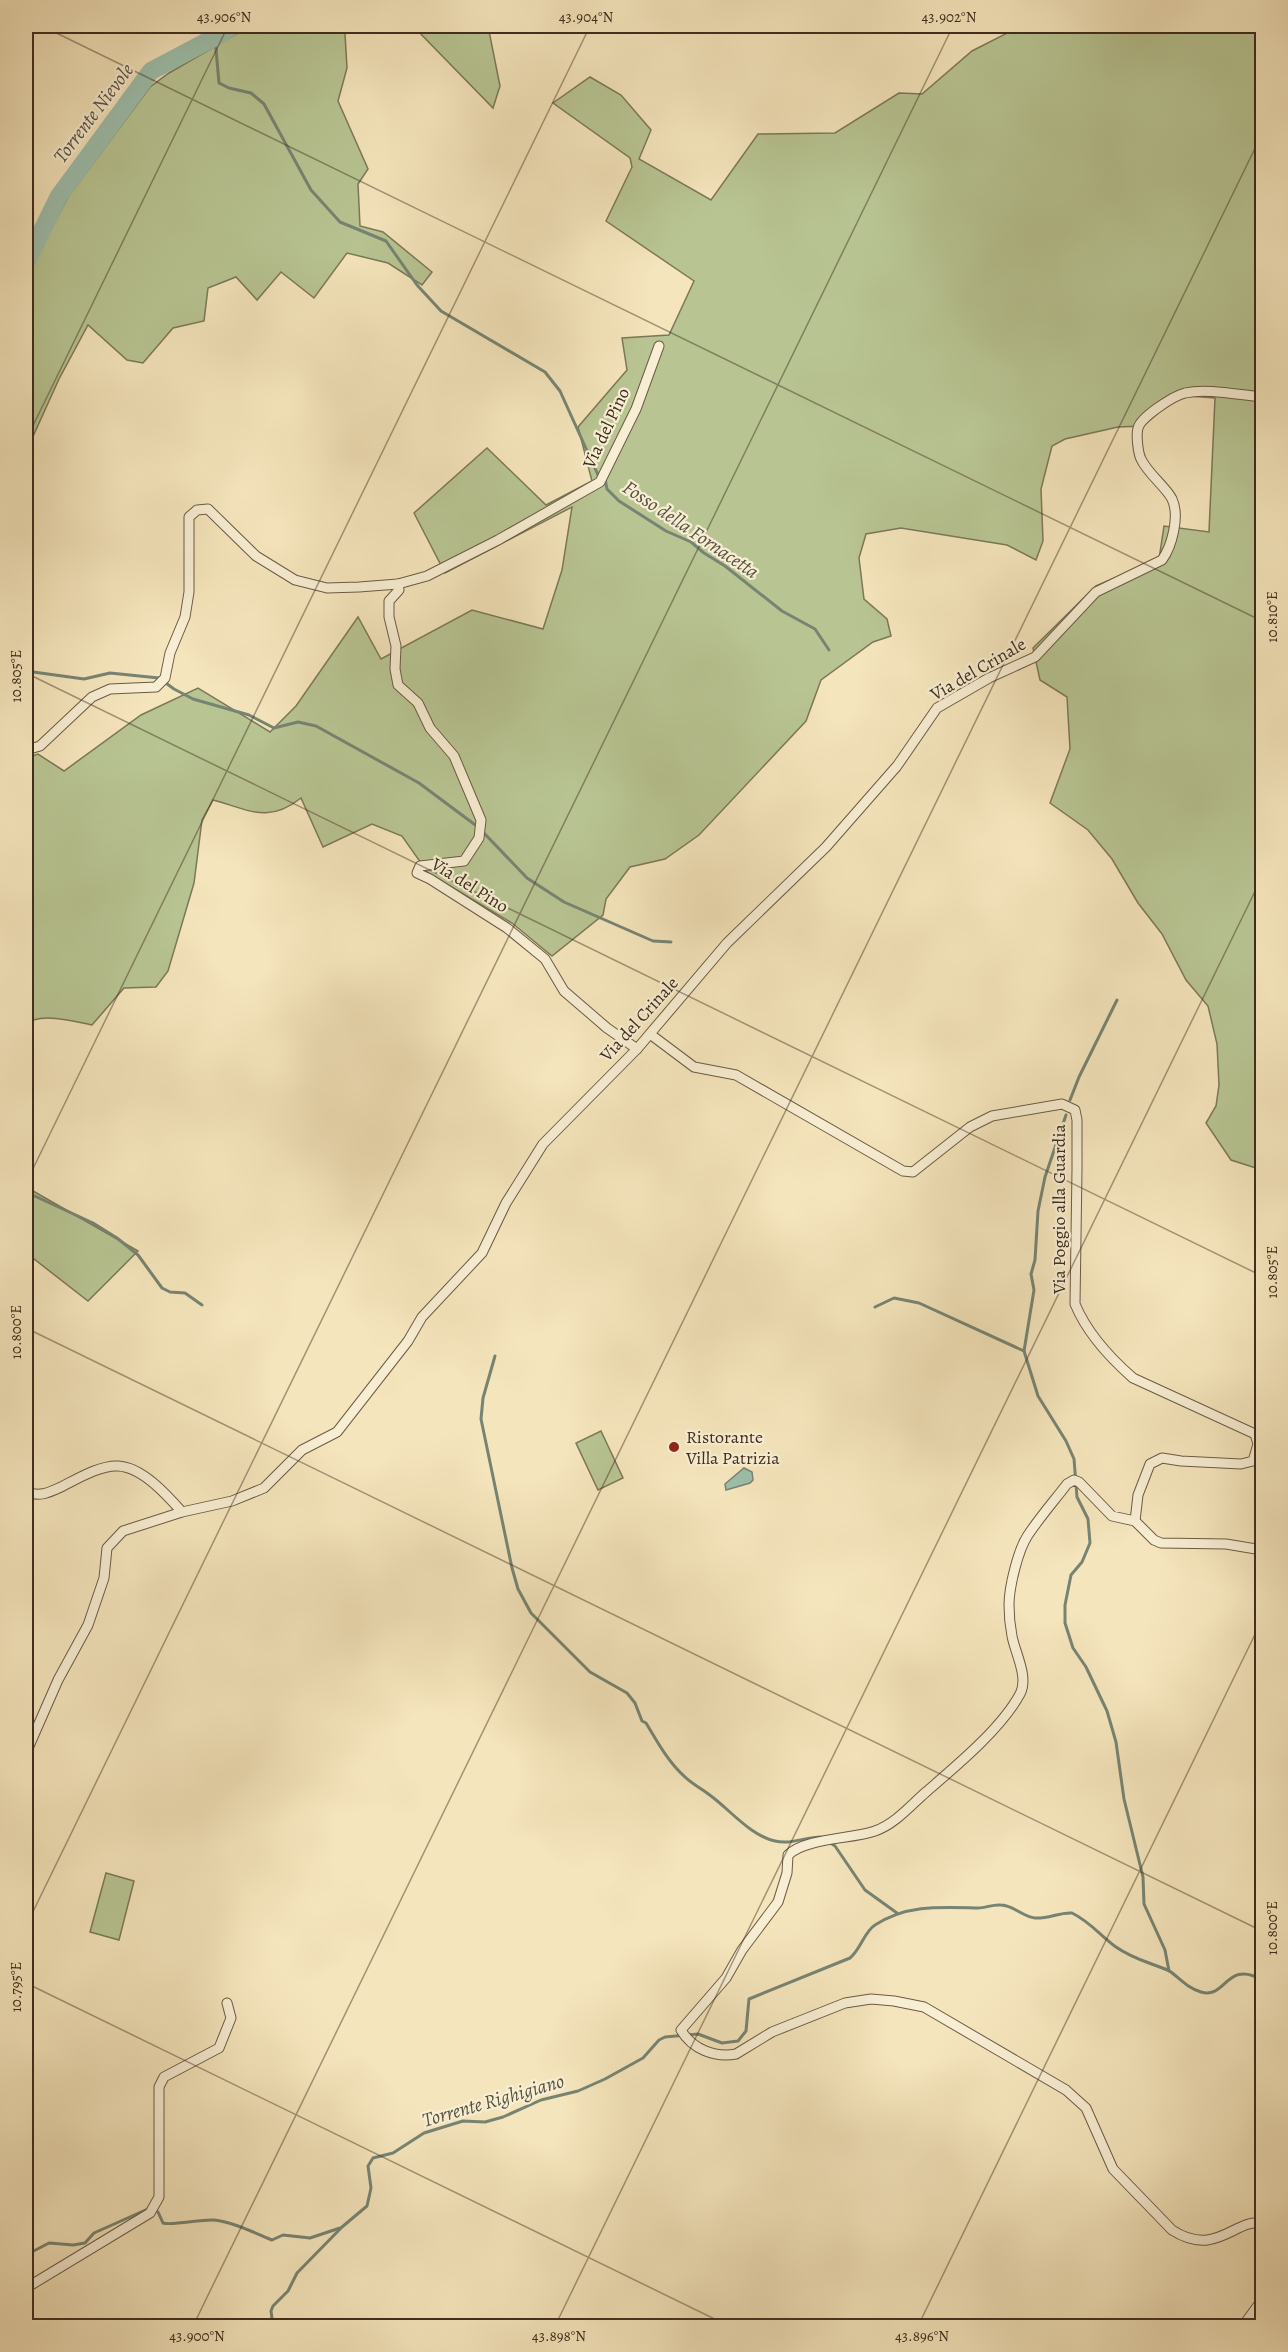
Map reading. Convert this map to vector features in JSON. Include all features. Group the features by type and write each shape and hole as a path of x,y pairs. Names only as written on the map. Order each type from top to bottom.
{"street":[{"name":"Via del Pino","path":"26,750 40,746 92,697 110,689 134,686 156,687 165,678 170,653 185,617 189,592 189,517 197,510 208,509 256,556 295,580 327,588 398,584 427,576 488,546 600,482 636,409 659,346"},
{"name":"Via del Crinale","path":"26,1753 58,1680 88,1625 104,1578 107,1548 123,1531 182,1512 232,1502 264,1488 302,1450 337,1432 408,1341 422,1317 482,1253 506,1203 543,1144 637,1049 727,943 826,847 897,766 937,708 989,678 1035,657 1096,592 1162,560 1168,552 1176,516 1172,499 1141,458 1137,429 1142,421 1173,397 1187,393 1263,396"},
{"name":"Via del Pino","path":"398,584 399,590 389,601 389,617 396,646 395,669 398,685 418,703 430,728 454,756 481,820 479,838 464,861 420,866 417,873 507,928 545,959 564,991 607,1028 637,1049"},
{"name":"Via Poggio alla Guardia","path":"650,1034 694,1067 736,1075 903,1171 913,1172 970,1128 992,1116 1062,1104 1074,1110 1077,1120 1075,1304 1083,1324 1118,1365 1133,1378 1255,1434 1258,1444 1253,1461 1241,1464 1162,1458 1150,1464 1138,1495 1135,1521"},
{"path":"26,1492 36,1496 48,1493 105,1467 118,1466 130,1468 154,1484 182,1512"},
{"path":"1263,1550 1226,1544 1161,1543 1154,1540 1135,1521 1112,1516 1079,1482 1074,1480 1067,1484 1028,1535 1010,1590 1012,1636 1023,1685 1021,1693 999,1722 954,1769 885,1827 851,1837 815,1843 792,1851 788,1855 787,1874 778,1902 742,1950 726,1978 681,2030 699,2048 710,2053 730,2055 736,2054 772,2032 845,2003 871,1999 924,2007 1066,2090 1086,2108 1113,2169 1172,2230 1180,2235 1204,2241 1221,2237 1253,2223 1263,2224"},
{"path":"26,2288 150,2212 159,2197 159,2087 164,2077 219,2048 231,2018 228,2003"},
{"path":"1243,2326 1263,2300"}],"shaded area":[{"path":"249,26 354,26 345,34 347,68 338,101 368,169 358,184 360,226 383,232 432,272 422,285 388,263 347,253 314,298 281,272 257,300 236,277 208,288 204,321 173,328 143,363 127,360 88,325 59,379 26,452 26,267 39,253 68,197 150,87 169,73"},
{"path":"413,26 488,26 500,86 493,108"},
{"path":"1021,26 1262,26 1262,1170 1231,1160 1206,1123 1216,1106 1219,1085 1217,1044 1208,1006 1186,980 1162,934 1138,903 1112,859 1088,830 1050,803 1070,749 1067,697 1040,680 1033,648 1096,586 1159,559 1164,526 1209,532 1215,398 1189,396 1176,398 1143,426 1118,427 1065,439 1052,446 1041,489 1043,541 1036,560 1007,545 901,528 866,534 859,558 864,599 887,619 891,636 873,642 821,680 806,721 699,835 665,859 630,867 606,899 603,915 552,956 512,923 428,873 402,836 372,824 323,847 301,798 279,811 268,813 248,811 213,800 202,820 194,883 168,971 156,987 124,988 92,1025 48,1018 32,1021 26,1025 26,758 38,754 64,771 141,715 198,688 270,732 296,706 358,617 381,659 472,610 543,629 562,570 572,507 445,573 414,513 487,448 546,505 592,481 578,427 627,370 622,338 669,335 694,281 606,221 632,167 630,158 553,103 590,77 621,95 651,130 639,159 711,200 758,134 835,133 899,93 922,94 972,51"},
{"path":"26,1187 138,1251 88,1301 34,1259 26,1277"},
{"path":"601,1431 623,1478 598,1490 576,1443"},
{"path":"744,1468 752,1472 753,1480 726,1490 725,1484"},
{"path":"106,1873 134,1881 119,1940 90,1932"}],"waterway":[{"name":"Torrente Nievole","path":"223,26 227,30"},
{"name":"Torrente Nievole","path":"26,263 59,196 151,71 233,26"},
{"name":"Fosso della Fornacetta","path":"215,38 219,83 251,93 264,104 311,190 340,222 386,241 417,285 441,311 545,372 560,391 598,475 605,479 607,489 619,501 666,531 691,542 782,611 815,629 829,650"},
{"path":"26,671 84,679 110,673 159,678 193,699 249,715 274,728 298,722 316,726 419,783 478,827"},
{"path":"483,832 527,878 564,902 653,941 671,942"},
{"path":"1070,1100 1117,1000"},
{"path":"1066,1115 1045,1177 1038,1211 1035,1260 1031,1274 1034,1290 1024,1351 1038,1396 1066,1441 1074,1459 1077,1497 1088,1519 1090,1543 1082,1562 1071,1575 1065,1605 1065,1623 1073,1648 1086,1667 1107,1711 1116,1742 1124,1799 1143,1877 1144,1904 1165,1950 1169,1971"},
{"path":"26,1192 93,1223 117,1238 138,1255 162,1288 170,1292 185,1293 202,1305"},
{"path":"875,1307 894,1298 919,1303 1024,1351"},
{"path":"495,1356 483,1398 481,1419 512,1568 518,1589 531,1613 590,1672 627,1693 635,1703 642,1721 646,1723 678,1770 749,1828 766,1838 781,1842 821,1837"},
{"path":"829,1842 835,1846 865,1890 897,1913"},
{"name":"Torrente Righigiano","path":"273,2326 271,2311 273,2306 288,2291 297,2273 342,2227 367,2206 371,2188 368,2166 373,2158 393,2153 424,2133 463,2121 485,2122 503,2117 541,2100 578,2091 643,2058 659,2040 665,2037 698,2034 722,2043 738,2041 746,2031 749,1999 850,1958 871,1928 900,1913 925,1908 978,1908 998,1905 1010,1907 1035,1918 1072,1913 1120,1950 1169,1971 1188,1986 1201,1992 1216,1991 1233,1977 1241,1974 1262,1980"},
{"path":"26,2255 49,2243 73,2245 85,2243 94,2233 150,2208 158,2212 163,2223 221,2221 272,2240 283,2235 310,2238 340,2228"}],"place":[{"name":"Ristorante Villa Patrizia","path":"674,1447"}]}
